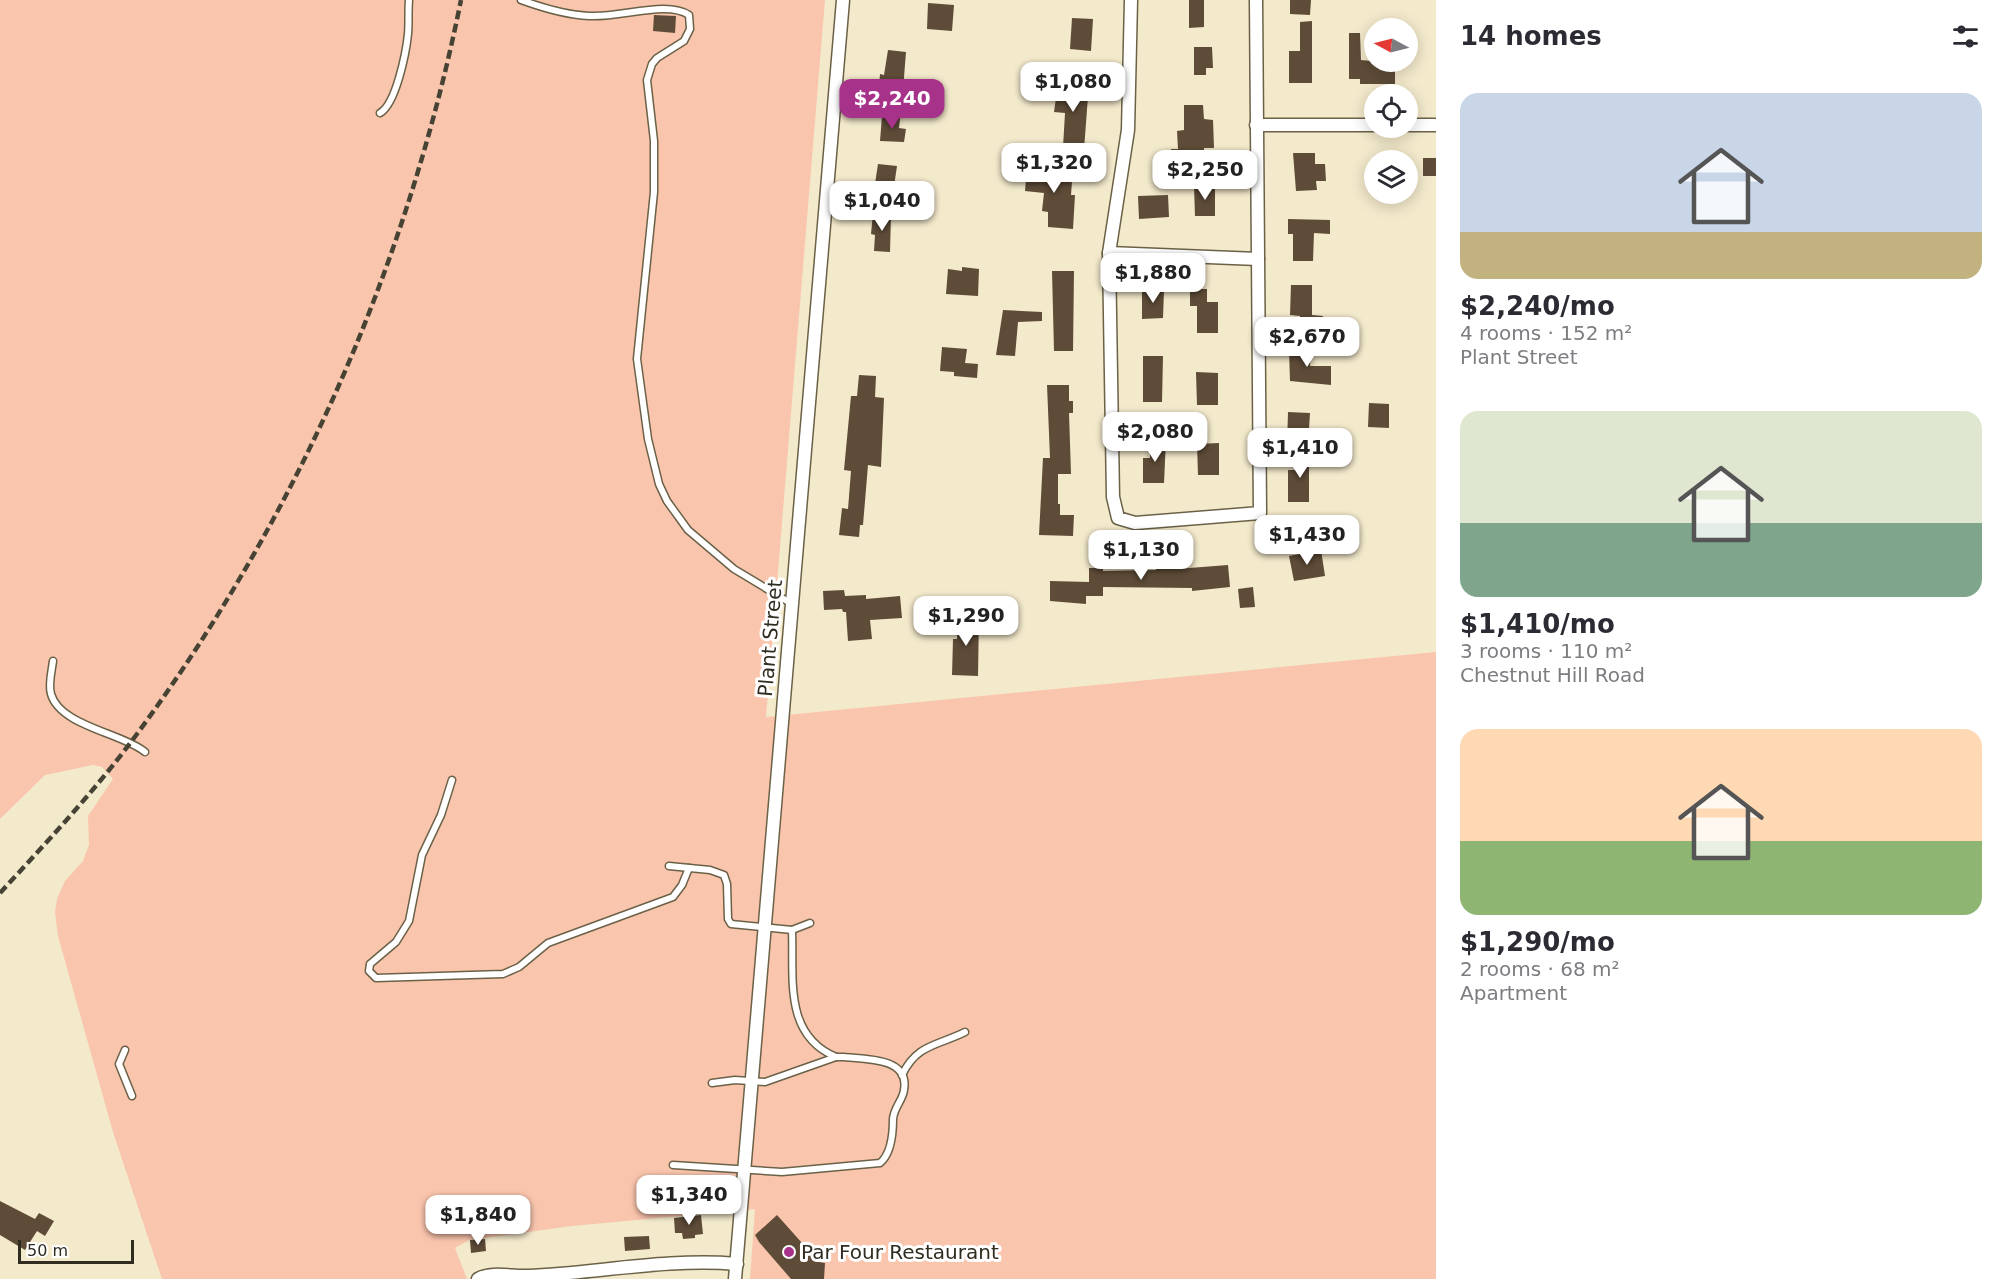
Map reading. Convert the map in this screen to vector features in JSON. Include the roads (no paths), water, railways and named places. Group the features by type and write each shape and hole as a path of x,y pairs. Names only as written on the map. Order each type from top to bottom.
{"street":[{"name":"Plant Street","path":"735,1279 843,0"},
{"path":"1131,0 1128,130 1109,254 1113,497 1118,518 1136,523 1260,513 1256,0"},
{"path":"1256,125 1364,125"},
{"path":"1418,125 1436,125"},
{"path":"1109,254 1258,259"},
{"path":"478,1279 485,1276 528,1276 703,1263 737,1264"}],"lane":[{"path":"380,113 391,102 396,87 408,34 408,0"},
{"path":"521,0 576,15 615,16 663,4 678,8 689,15 690,29 684,41 657,58 652,64 647,80 654,141 654,192 638,367 648,439 659,484 667,501 688,530 734,569 792,604"},
{"path":"53,661 50,690 58,706 74,718 127,740 146,752"},
{"path":"452,780 441,816 422,855 411,912 399,938 370,964 369,971 373,976 386,979 493,976 511,971 548,944 667,900 682,885 689,868"},
{"path":"669,866 710,870 724,875 727,884 728,920 731,924 792,930 810,923"},
{"path":"792,930 792,981 797,1015 804,1031 813,1041 836,1057"},
{"path":"673,1165 782,1172 880,1163 889,1147 896,1106 904,1092 902,1075 910,1059 918,1052 965,1032"},
{"path":"125,1050 120,1060 121,1071 132,1096"},
{"path":"712,1083 765,1082 836,1057 891,1063 902,1075"}],"railway":[{"path":"0,893 84,800 131,742 190,658 244,571 293,481 337,389 376,295 410,198 438,100 461,0"}],"place":[{"name":"Par Four Restaurant","path":"789,1252"}]}
